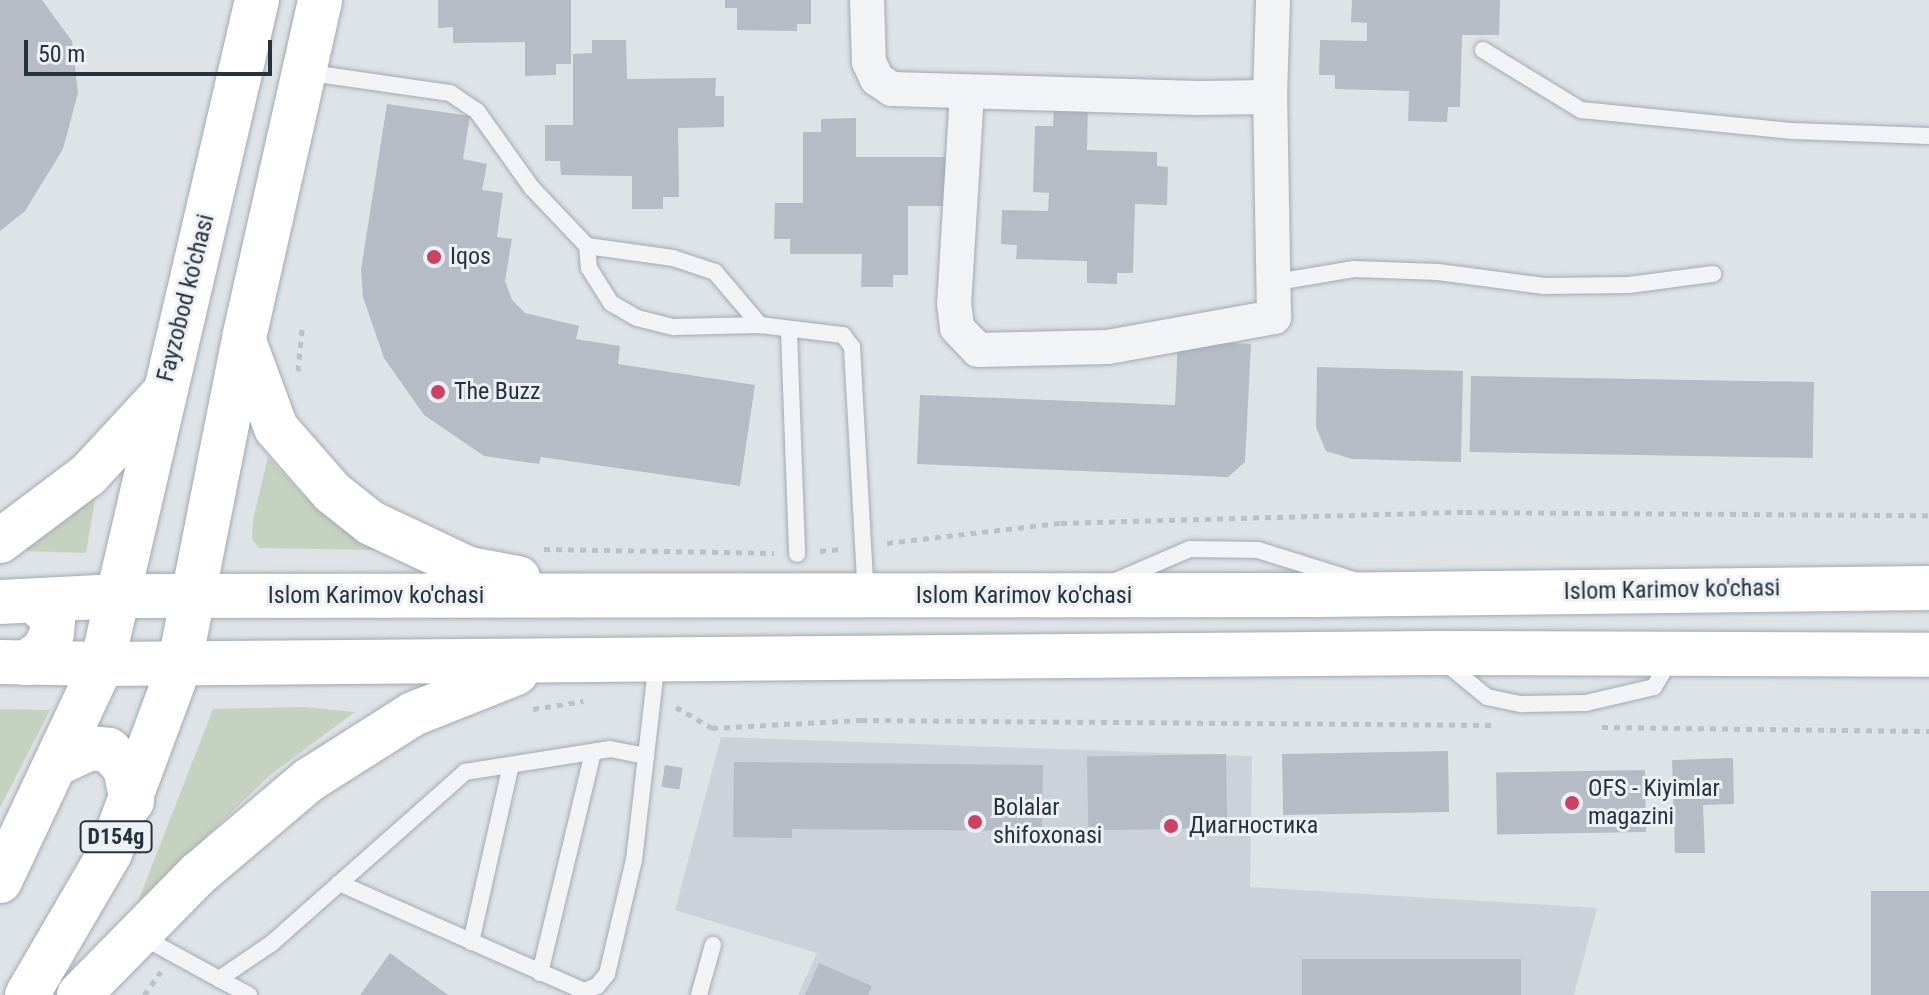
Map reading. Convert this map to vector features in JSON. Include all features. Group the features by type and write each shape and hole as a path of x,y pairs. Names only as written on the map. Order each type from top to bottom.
{"main road":[{"name":"Fayzobod ko'chasi","path":"0,881 102,664 162,395 257,0"},
{"path":"192,596 244,338 320,0"},
{"path":"244,338 276,428 333,493 371,523 469,569 627,596"},
{"path":"0,541 88,475 162,395"},
{"name":"Islom Karimov ko'chasi","path":"18,602 119,596 1393,594 1929,588"},
{"name":"D154g","path":"27,995 71,926 132,801 179,667 192,596"},
{"path":"270,596 261,636 271,666"},
{"path":"13,663 44,650 52,633 53,620 18,602"},
{"path":"13,663 179,667 657,659 1436,653 1929,655"},
{"path":"79,995 198,874 359,744 473,688 554,661"},
{"path":"56,764 90,748 109,750 125,768 132,801"}],"street":[{"path":"867,0 869,62 877,79 892,89 967,93 1270,97"},
{"path":"967,93 954,303 957,328 978,350 1108,347 1274,317 1277,282 1270,97 1273,0"}],"lane":[{"path":"1483,50 1581,110 1793,131 1929,136"},
{"path":"302,72 450,93 477,111 532,188 587,246 589,268 611,303 637,318 674,327 760,325 789,332 829,330 843,335 852,347 866,596"},
{"path":"587,246 673,258 715,272 760,325"},
{"path":"1277,282 1354,269 1438,272 1544,286 1629,285 1713,274"},
{"path":"789,332 797,554"},
{"path":"339,883 584,991 607,974 634,860 657,659"},
{"path":"219,979 272,943 465,772 593,752 646,756"},
{"path":"540,973 593,752"},
{"path":"471,942 511,765"},
{"path":"138,935 249,995"},
{"path":"699,995 713,945"}],"path":[{"path":"297,378 302,329"},
{"path":"875,545 1061,523 1450,512 1929,515"},
{"path":"531,549 797,554 859,547"},
{"path":"712,728 861,720 1509,726"},
{"path":"1587,726 1929,731"},
{"path":"144,995 149,986"}],"shaded area":[{"name":"Bolalar shifoxonasi","path":"721,737 1252,756 1250,887 1597,908 1574,995 798,995 817,953 675,910"}],"green space":[{"path":"268,457 303,495 374,550 259,548 252,539 253,520"},
{"path":"96,495 86,553 24,551 55,529"},
{"path":"304,707 355,712 270,775 137,904 213,709"},
{"path":"0,709 50,710 0,808"}],"building":[{"path":"0,0 42,0 72,41 78,93 63,149 25,211 0,231"},
{"path":"438,0 571,0 571,64 556,64 556,75 525,76 525,42 453,43 453,27 438,28"},
{"path":"725,0 811,0 811,24 797,24 797,31 737,30 737,8 725,8"},
{"path":"1352,0 1500,0 1499,35 1462,35 1460,107 1448,107 1447,122 1408,121 1409,91 1335,89 1335,75 1319,75 1320,40 1367,41 1367,23 1351,22"},
{"path":"592,40 626,40 627,79 716,78 715,96 724,96 724,127 678,128 679,197 663,197 663,209 632,209 632,176 561,175 560,161 545,161 545,125 573,125 573,54 592,53"},
{"path":"387,104 470,116 463,159 487,164 482,190 503,193 497,237 512,239 505,281 512,300 525,313 579,326 576,339 620,346 618,364 755,385 740,486 541,457 539,464 484,456 424,415 384,358 363,297 361,270"},
{"path":"1054,105 1088,106 1087,150 1157,152 1157,166 1168,167 1167,205 1135,204 1133,273 1117,273 1117,284 1087,283 1087,261 1016,259 1017,245 1001,244 1002,210 1048,211 1049,193 1033,192 1035,126 1053,126"},
{"path":"856,118 856,157 945,157 953,206 908,206 908,275 893,275 893,287 861,287 862,254 790,254 790,239 774,239 775,203 803,203 803,132 821,132 821,119"},
{"path":"1178,340 1251,344 1245,462 1228,477 917,464 920,395 1175,405"},
{"path":"1317,367 1463,371 1461,462 1352,459 1326,451 1316,427"},
{"path":"1471,376 1814,382 1813,458 1470,452"},
{"path":"1448,751 1449,812 1283,815 1282,754"},
{"path":"1226,754 1227,828 1088,830 1087,756"},
{"path":"1733,758 1734,804 1703,805 1705,853 1675,853 1672,760"},
{"name":"Bolalar shifoxonasi","path":"734,762 1043,765 1042,831 792,829 792,838 733,837"},
{"path":"665,765 683,768 679,790 662,787"},
{"name":"OFS - Kiyimlar magazini","path":"1645,770 1646,832 1497,835 1496,773"},
{"path":"1871,891 1929,891 1929,995 1871,995"},
{"path":"390,953 448,995 360,995"},
{"path":"1302,959 1521,959 1521,995 1302,995"},
{"path":"819,963 872,986 868,995 805,995"}],"place":[{"name":"Iqos","path":"434,257"},
{"name":"The Buzz","path":"438,392"},
{"name":"OFS - Kiyimlar magazini","path":"1572,803"},
{"name":"Bolalar shifoxonasi","path":"975,822"},
{"name":"Диагностика","path":"1171,826"}]}
